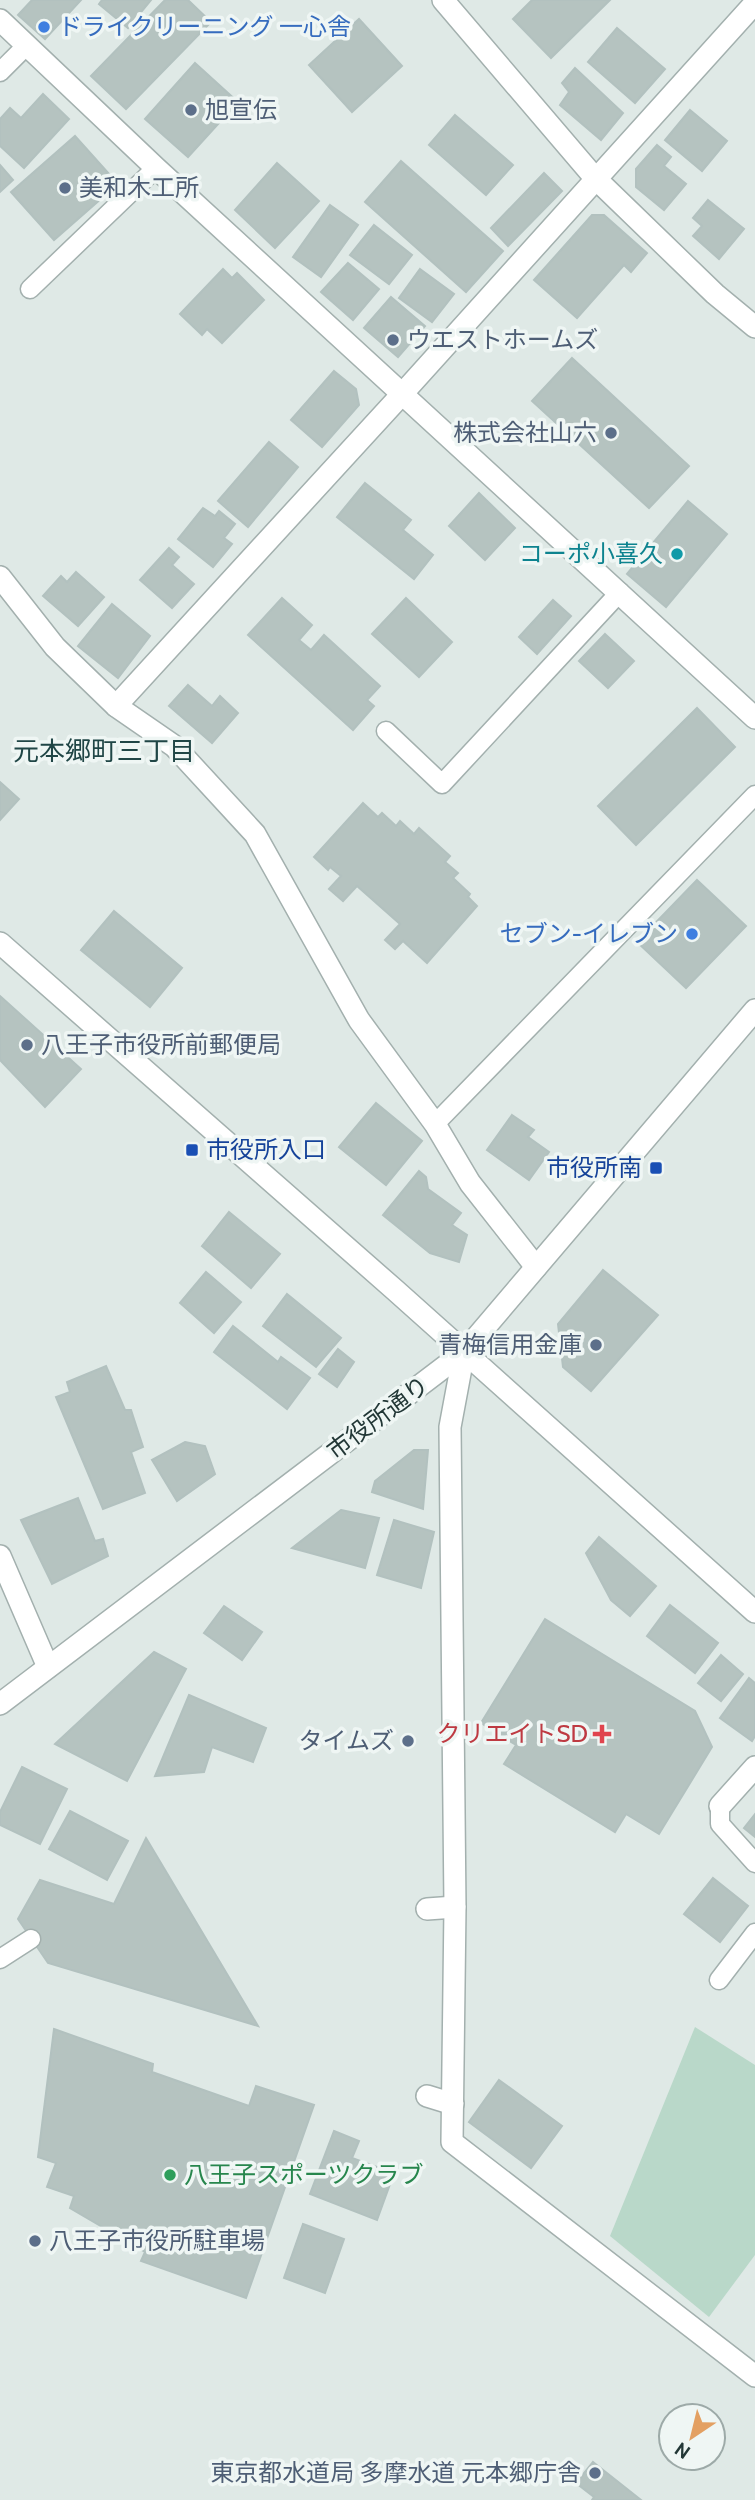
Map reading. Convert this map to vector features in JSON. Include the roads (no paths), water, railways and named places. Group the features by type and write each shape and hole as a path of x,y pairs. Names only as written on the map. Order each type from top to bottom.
{"street":[{"path":"443,0 595,178 715,294 755,327"},
{"path":"116,706 755,3"},
{"path":"0,20 156,168 755,718"},
{"path":"0,576 55,648 116,706 174,746 255,834 359,1020 435,1125 470,1183 536,1267"},
{"path":"0,943 755,1612"},
{"name":"市役所通り","path":"0,1704 464,1352 755,1010"},
{"path":"464,1352 450,1427 455,1907 452,2142 753,2369"},
{"path":"0,1556 48,1667"},
{"path":"720,1806 755,1767"},
{"path":"427,1909 455,1907"},
{"path":"427,2096 453,2104"}],"lane":[{"path":"0,72 27,45"},
{"path":"30,289 156,168"},
{"path":"386,731 442,784 620,592"},
{"path":"435,1125 755,795"},
{"path":"720,1806 720,1824 755,1863"},
{"path":"719,1980 755,1933"},
{"path":"0,1959 32,1938"}],"place":[{"name":"ドライクリーニング 一心舎","path":"44,27"},
{"name":"旭宣伝","path":"191,110"},
{"name":"美和木工所","path":"65,188"},
{"name":"ウエストホームズ","path":"393,340"},
{"name":"株式会社山六","path":"611,433"},
{"name":"コーポ小喜久","path":"677,554"},
{"name":"セブン-イレブン","path":"692,934"},
{"name":"八王子市役所前郵便局","path":"27,1045"},
{"name":"市役所入口","path":"192,1150"},
{"name":"市役所南","path":"656,1168"},
{"name":"青梅信用金庫","path":"596,1345"},
{"name":"クリエイトSD","path":"602,1734"},
{"name":"タイムズ","path":"408,1741"},
{"name":"八王子スポーツクラブ","path":"170,2175"},
{"name":"八王子市役所駐車場","path":"35,2241"},
{"name":"東京都水道局 多摩水道 元本郷庁舎","path":"595,2473"}],"district":[{"name":"元本郷町三丁目","path":"104,751"}]}
